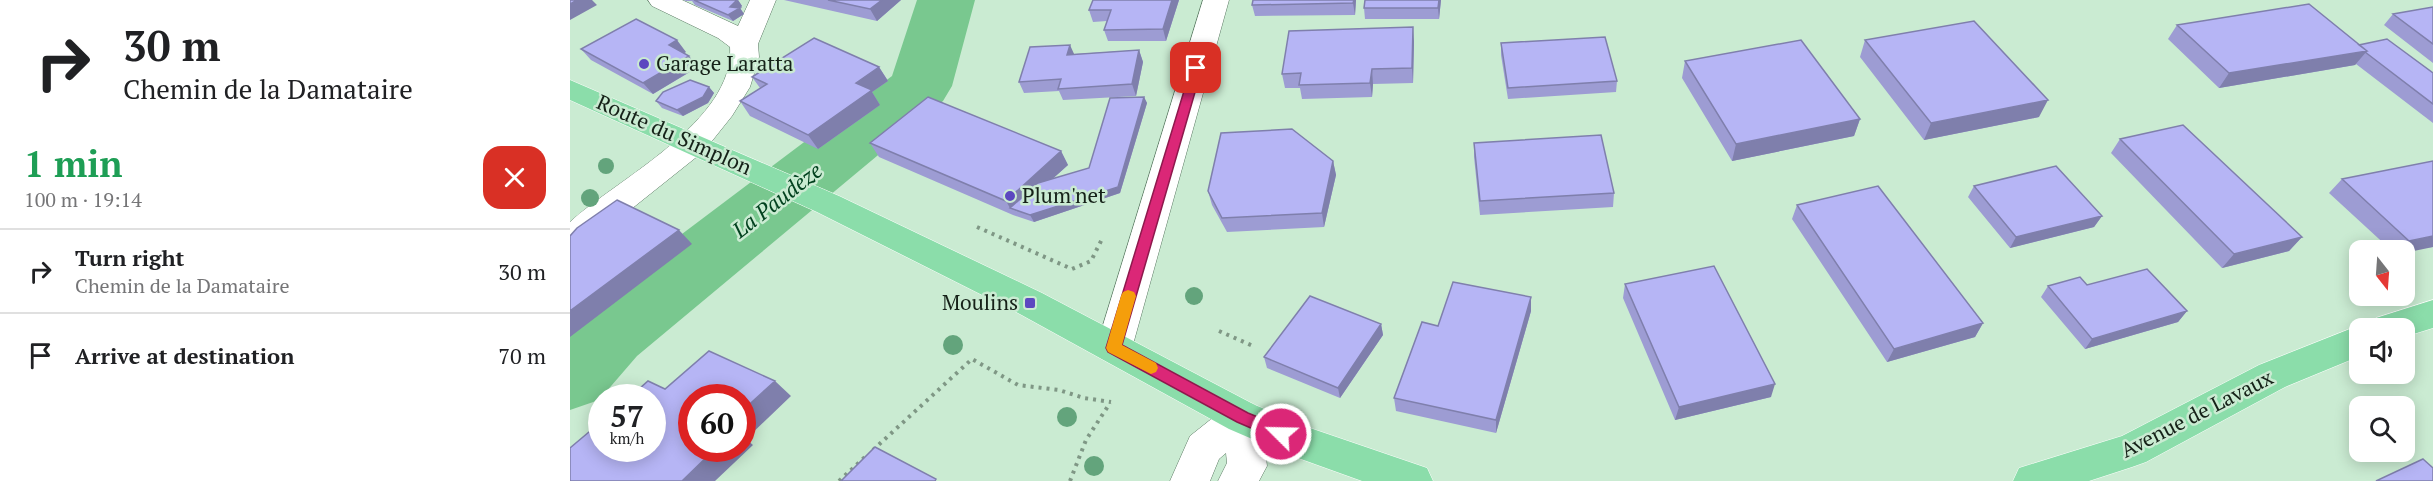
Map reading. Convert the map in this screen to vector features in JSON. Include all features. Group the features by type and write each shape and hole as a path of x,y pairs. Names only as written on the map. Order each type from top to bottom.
{"main road":[{"name":"Route du Simplon","path":"570,89 828,204 1030,303 1114,348"},
{"path":"2415,318 2433,314"},
{"name":"Avenue de Lavaux","path":"2033,481 2132,450 2272,376 2349,344"},
{"path":"1114,348 1242,417 1401,480"}],"street":[{"path":"661,0 728,32 744,44"},
{"path":"570,244 584,229 693,144 722,109 736,87 745,57 744,44 763,0"},
{"path":"1114,348 1216,0"},
{"path":"1190,481 1204,448 1242,417"},
{"path":"1238,481 1247,466 1242,417"}],"path":[{"path":"977,227 1072,269 1091,261 1102,239"},
{"path":"1219,331 1253,346"},
{"path":"839,481 972,359 1018,385 1059,390 1083,398 1111,402 1096,420 1081,446 1070,481"}],"building":[{"path":"694,0 737,0 730,7 740,8 728,15"},
{"path":"828,0 882,0 870,9"},
{"path":"1093,0 1172,0 1163,29 1104,30 1111,10 1089,10"},
{"path":"1253,0 1354,0 1353,3 1252,5"},
{"path":"1365,0 1439,0 1438,8 1364,8"},
{"path":"2309,4 2367,51 2229,73 2177,25"},
{"path":"2433,7 2433,44 2393,14"},
{"name":"Garage Laratta","path":"636,19 677,40 669,45 689,56 643,83 581,49"},
{"path":"1974,21 2048,100 1931,123 1865,40"},
{"path":"1413,27 1412,68 1372,69 1370,83 1299,85 1301,73 1282,74 1289,31"},
{"path":"1605,37 1617,81 1508,88 1501,43"},
{"path":"814,38 879,67 856,83 872,90 808,135 740,101 767,84 752,77"},
{"path":"2387,39 2433,73 2433,104 2359,45"},
{"path":"1801,40 1860,119 1736,144 1685,61"},
{"path":"1070,45 1067,55 1139,50 1132,84 1058,89 1061,79 1019,82 1030,47"},
{"path":"690,80 709,87 703,97 677,110 656,101 663,92"},
{"path":"928,97 1061,151 1006,201 870,143"},
{"path":"1144,97 1118,187 1030,215 1010,208 1038,183 1089,168 1110,98"},
{"path":"2183,125 2302,237 2234,254 2120,139"},
{"path":"1292,129 1333,161 1322,213 1222,218 1208,191 1221,133"},
{"path":"1601,135 1614,193 1480,201 1474,143"},
{"path":"2433,161 2433,236 2408,240 2342,179"},
{"path":"2056,166 2102,216 2016,237 1974,186"},
{"path":"1878,186 1983,323 1894,349 1797,205"},
{"path":"617,200 679,230 570,311 570,236 577,228"},
{"path":"1714,266 1775,384 1679,407 1625,284"},
{"path":"2147,269 2187,311 2092,339 2048,286 2080,277 2087,285"},
{"path":"1453,282 1531,297 1496,420 1394,398 1422,322 1438,326"},
{"path":"1310,296 1381,324 1338,388 1264,357"},
{"path":"709,351 775,381 756,398 756,384 678,384 678,462 702,462 682,481 570,481 570,448 588,433 588,462 666,462 666,388"},
{"path":"875,447 936,479 935,481 841,481"},
{"path":"2423,459 2433,468 2433,481 2376,481"}],"waterway":[{"name":"La Paudèze","path":"570,376 609,333 920,86 946,0"}],"slow traffic":[{"path":"1128,296 1114,348 1151,368"}],"place":[{"name":"Garage Laratta","path":"644,64"},
{"name":"Plum'net","path":"1010,196"},
{"name":"Moulins","path":"1030,303"}],"route":[{"path":"1196,68 1114,348 1242,417 1281,434"}]}
